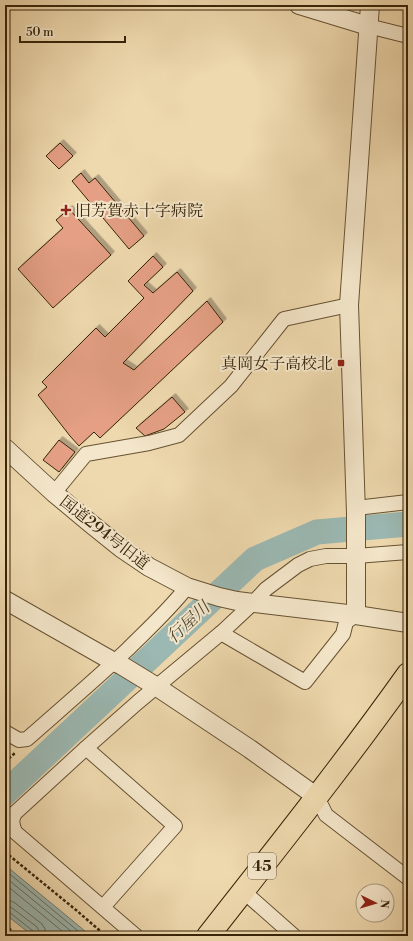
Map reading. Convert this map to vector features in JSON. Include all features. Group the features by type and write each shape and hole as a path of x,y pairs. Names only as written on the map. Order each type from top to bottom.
{"main road":[{"name":"45","path":"208,936 373,724 408,674"}],"street":[{"path":"299,5 368,26 408,36"},
{"path":"221,632 306,682 343,634 346,622 356,615 356,511 349,305 370,5"},
{"path":"54,493 86,454 149,443 180,435 231,386 284,319 349,305"},
{"name":"国道294号旧道","path":"5,448 54,493 121,548 148,567 193,589 245,602 356,615 408,623"},
{"path":"356,511 408,502"},
{"path":"136,936 15,832 12,826 12,820 15,813 86,748 152,684 221,632 245,602 266,589 298,565 310,559 356,552 408,552"},
{"path":"5,732 19,740 27,739 118,663 177,600 193,589"},
{"path":"5,600 118,663 250,749 317,797 326,815 408,878"},
{"path":"86,748 175,826 103,907"},
{"path":"243,891 294,936"}],"path":[{"path":"5,762 17,752"},
{"path":"5,852 106,936"},
{"path":"5,925 18,936"}],"water":[{"path":"5,865 91,936 33,936 5,914"}],"building":[{"path":"60,143 73,156 59,169 46,156"},
{"path":"81,173 89,183 95,178 144,236 129,249 72,181"},
{"path":"69,209 111,255 53,308 18,269 63,228 56,220"},
{"path":"153,256 163,267 144,285 153,293 177,272 193,291 123,363 134,370 207,301 223,322 100,438 94,432 79,446 38,395 47,387 42,382 96,328 105,337 144,298 128,281"},
{"path":"172,397 185,412 164,429 145,436 136,428"},
{"path":"59,440 75,452 59,472 43,460"}],"waterway":[{"name":"行屋川","path":"5,793 255,559 317,532 408,524"}],"place":[{"name":"旧芳賀赤十字病院","path":"66,210"},
{"name":"真岡女子高校北","path":"341,363"}]}
